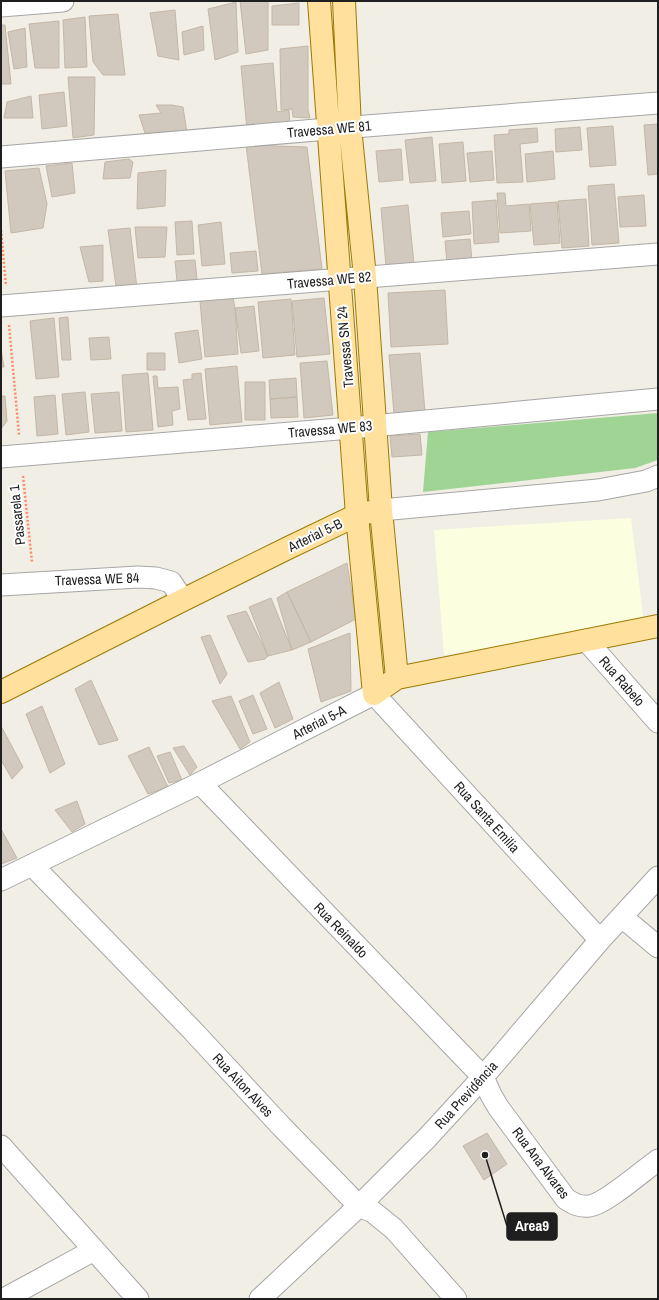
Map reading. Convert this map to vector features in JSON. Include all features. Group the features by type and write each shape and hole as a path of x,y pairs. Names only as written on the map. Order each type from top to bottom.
{"main road":[{"name":"Travessa SN 24","path":"318,1 357,515 374,694"},
{"name":"Travessa SN 24","path":"344,1 350,127 365,277 381,510 397,678"},
{"name":"Arterial 5-B","path":"1,692 183,600 357,515 381,510"},
{"name":"Arterial 5-A","path":"374,694 397,678 658,626"}],"street":[{"path":"1,6 63,1"},
{"name":"Travessa WE 81","path":"1,157 328,128 658,103"},
{"name":"Travessa WE 82","path":"4,306 658,254"},
{"name":"Travessa WE 83","path":"11,456 351,428 658,399"},
{"name":"Arterial 5-B","path":"381,510 598,490 658,476"},
{"name":"Travessa WE 84","path":"1,585 138,577 156,578 171,582 183,600"},
{"name":"Rua Rabelo","path":"586,640 658,722"},
{"name":"Arterial 5-A","path":"1,880 200,783 374,694"},
{"name":"Rua Santa Emilia","path":"374,694 600,940"},
{"name":"Rua Reinaldo","path":"200,783 483,1077"},
{"name":"Rua Aiton Alves","path":"32,866 193,1031 281,1126 359,1206 373,1212 394,1229 456,1299"},
{"name":"Rua Previdência","path":"260,1299 359,1206 427,1138 483,1077 600,940 658,877"},
{"path":"622,917 658,947"},
{"name":"Rua Ana Alvares","path":"483,1077 498,1107 566,1199 574,1205 590,1206 602,1201 658,1160"},
{"path":"1,1146 138,1299"},
{"path":"4,1299 94,1250"}],"path":[{"name":"Passarela 1","path":"1,230 11,456 34,582"}],"shaded area":[{"path":"631,518 644,624 444,655 434,530"}],"green space":[{"path":"658,413 658,460 635,468 423,492 428,432"}],"building":[{"path":"240,1 268,1 268,50 246,54"},
{"path":"236,2 238,52 215,60 208,9"},
{"path":"299,3 299,25 272,25 272,6"},
{"path":"175,10 179,60 158,56 150,13"},
{"path":"118,14 125,75 103,75 93,62 89,16"},
{"path":"85,17 87,67 65,68 63,20"},
{"path":"59,21 59,68 35,68 29,24"},
{"path":"1,25 5,25 11,84 1,84"},
{"path":"203,26 204,50 184,55 182,32"},
{"path":"25,28 27,67 14,69 8,32"},
{"path":"308,46 308,110 310,118 293,117 292,109 281,110 280,49"},
{"path":"273,63 277,112 289,110 290,126 247,130 241,66"},
{"path":"68,77 95,77 94,135 73,138"},
{"path":"64,92 67,126 42,129 39,95"},
{"path":"31,96 33,118 4,118 7,102"},
{"path":"156,105 183,107 187,133 145,133 139,115 161,113"},
{"path":"658,124 658,174 648,175 644,125"},
{"path":"613,126 616,165 590,167 587,128"},
{"path":"580,127 582,150 556,152 555,129"},
{"path":"537,128 538,142 520,144 523,182 497,183 494,135 509,134 509,130"},
{"path":"432,137 436,181 410,183 405,140"},
{"path":"463,142 466,181 442,183 439,144"},
{"path":"246,145 307,147 322,269 262,274"},
{"path":"401,149 403,180 379,182 376,151"},
{"path":"492,151 494,180 470,182 467,153"},
{"path":"553,151 555,179 527,182 525,154"},
{"path":"129,159 133,162 130,178 103,179 105,162"},
{"path":"72,163 75,193 52,197 46,166"},
{"path":"39,168 47,204 43,228 11,233 5,171"},
{"path":"166,170 165,206 137,209 138,173"},
{"path":"614,184 619,243 592,245 588,186"},
{"path":"497,193 505,193 506,206 529,204 531,231 500,233"},
{"path":"644,195 646,226 620,227 618,197"},
{"path":"586,199 589,246 562,248 558,201"},
{"path":"496,200 499,242 474,244 472,202"},
{"path":"557,202 560,243 534,245 530,204"},
{"path":"408,205 414,264 386,266 381,208"},
{"path":"469,211 471,234 443,237 441,213"},
{"path":"192,221 194,254 177,255 175,222"},
{"path":"221,222 225,264 202,266 198,225"},
{"path":"135,227 167,227 165,257 138,258"},
{"path":"130,228 137,289 116,286 108,230"},
{"path":"470,239 472,261 447,263 445,241"},
{"path":"103,245 103,281 89,282 80,247"},
{"path":"256,251 258,271 232,273 230,253"},
{"path":"195,260 197,279 177,281 175,261"},
{"path":"445,290 448,344 391,347 388,293"},
{"path":"233,298 238,354 205,357 200,301"},
{"path":"324,298 330,354 297,357 292,301"},
{"path":"291,299 295,355 263,358 258,302"},
{"path":"254,306 259,351 241,353 235,308"},
{"path":"68,317 71,360 62,360 59,318"},
{"path":"54,318 59,377 36,379 30,321"},
{"path":"198,330 202,359 179,363 175,333"},
{"path":"109,337 111,359 91,360 89,338"},
{"path":"1,349 4,367 1,367"},
{"path":"147,353 165,353 165,370 147,370"},
{"path":"420,353 425,412 394,414 389,355"},
{"path":"327,361 333,415 304,418 300,363"},
{"path":"237,366 242,422 210,425 205,369"},
{"path":"148,373 153,430 126,432 122,375"},
{"path":"201,373 206,419 188,420 183,380 192,379 192,374"},
{"path":"153,376 157,376 158,388 178,387 180,409 172,411 173,425 158,427"},
{"path":"296,378 297,397 270,399 269,380"},
{"path":"245,382 265,382 265,420 245,420"},
{"path":"85,392 89,432 66,435 62,394"},
{"path":"119,392 122,431 95,433 91,394"},
{"path":"55,395 58,434 37,436 34,397"},
{"path":"1,396 5,396 7,421 1,429"},
{"path":"297,397 298,417 271,418 270,399"},
{"path":"420,434 422,455 392,457 390,436"},
{"path":"347,563 356,619 311,642 287,592"},
{"path":"287,592 311,642 292,650 277,598"},
{"path":"271,598 292,650 268,656 249,607"},
{"path":"246,611 268,656 265,659 248,662 227,616"},
{"path":"350,633 351,691 321,702 308,649"},
{"path":"210,635 227,674 220,684 201,637"},
{"path":"91,680 118,740 99,745 75,689"},
{"path":"279,682 293,719 275,728 260,693"},
{"path":"253,695 267,729 253,734 239,701"},
{"path":"231,696 250,742 240,749 212,701"},
{"path":"42,706 65,764 50,773 26,714"},
{"path":"1,726 23,767 12,779 1,760"},
{"path":"184,746 197,767 190,775 173,748"},
{"path":"149,747 168,787 148,794 128,756"},
{"path":"170,752 182,780 169,783 157,756"},
{"path":"77,801 85,824 72,832 55,810"},
{"path":"1,829 17,858 1,864"},
{"path":"487,1133 507,1164 484,1180 463,1146"}],"place":[{"name":"Area9","path":"485,1155"}]}
